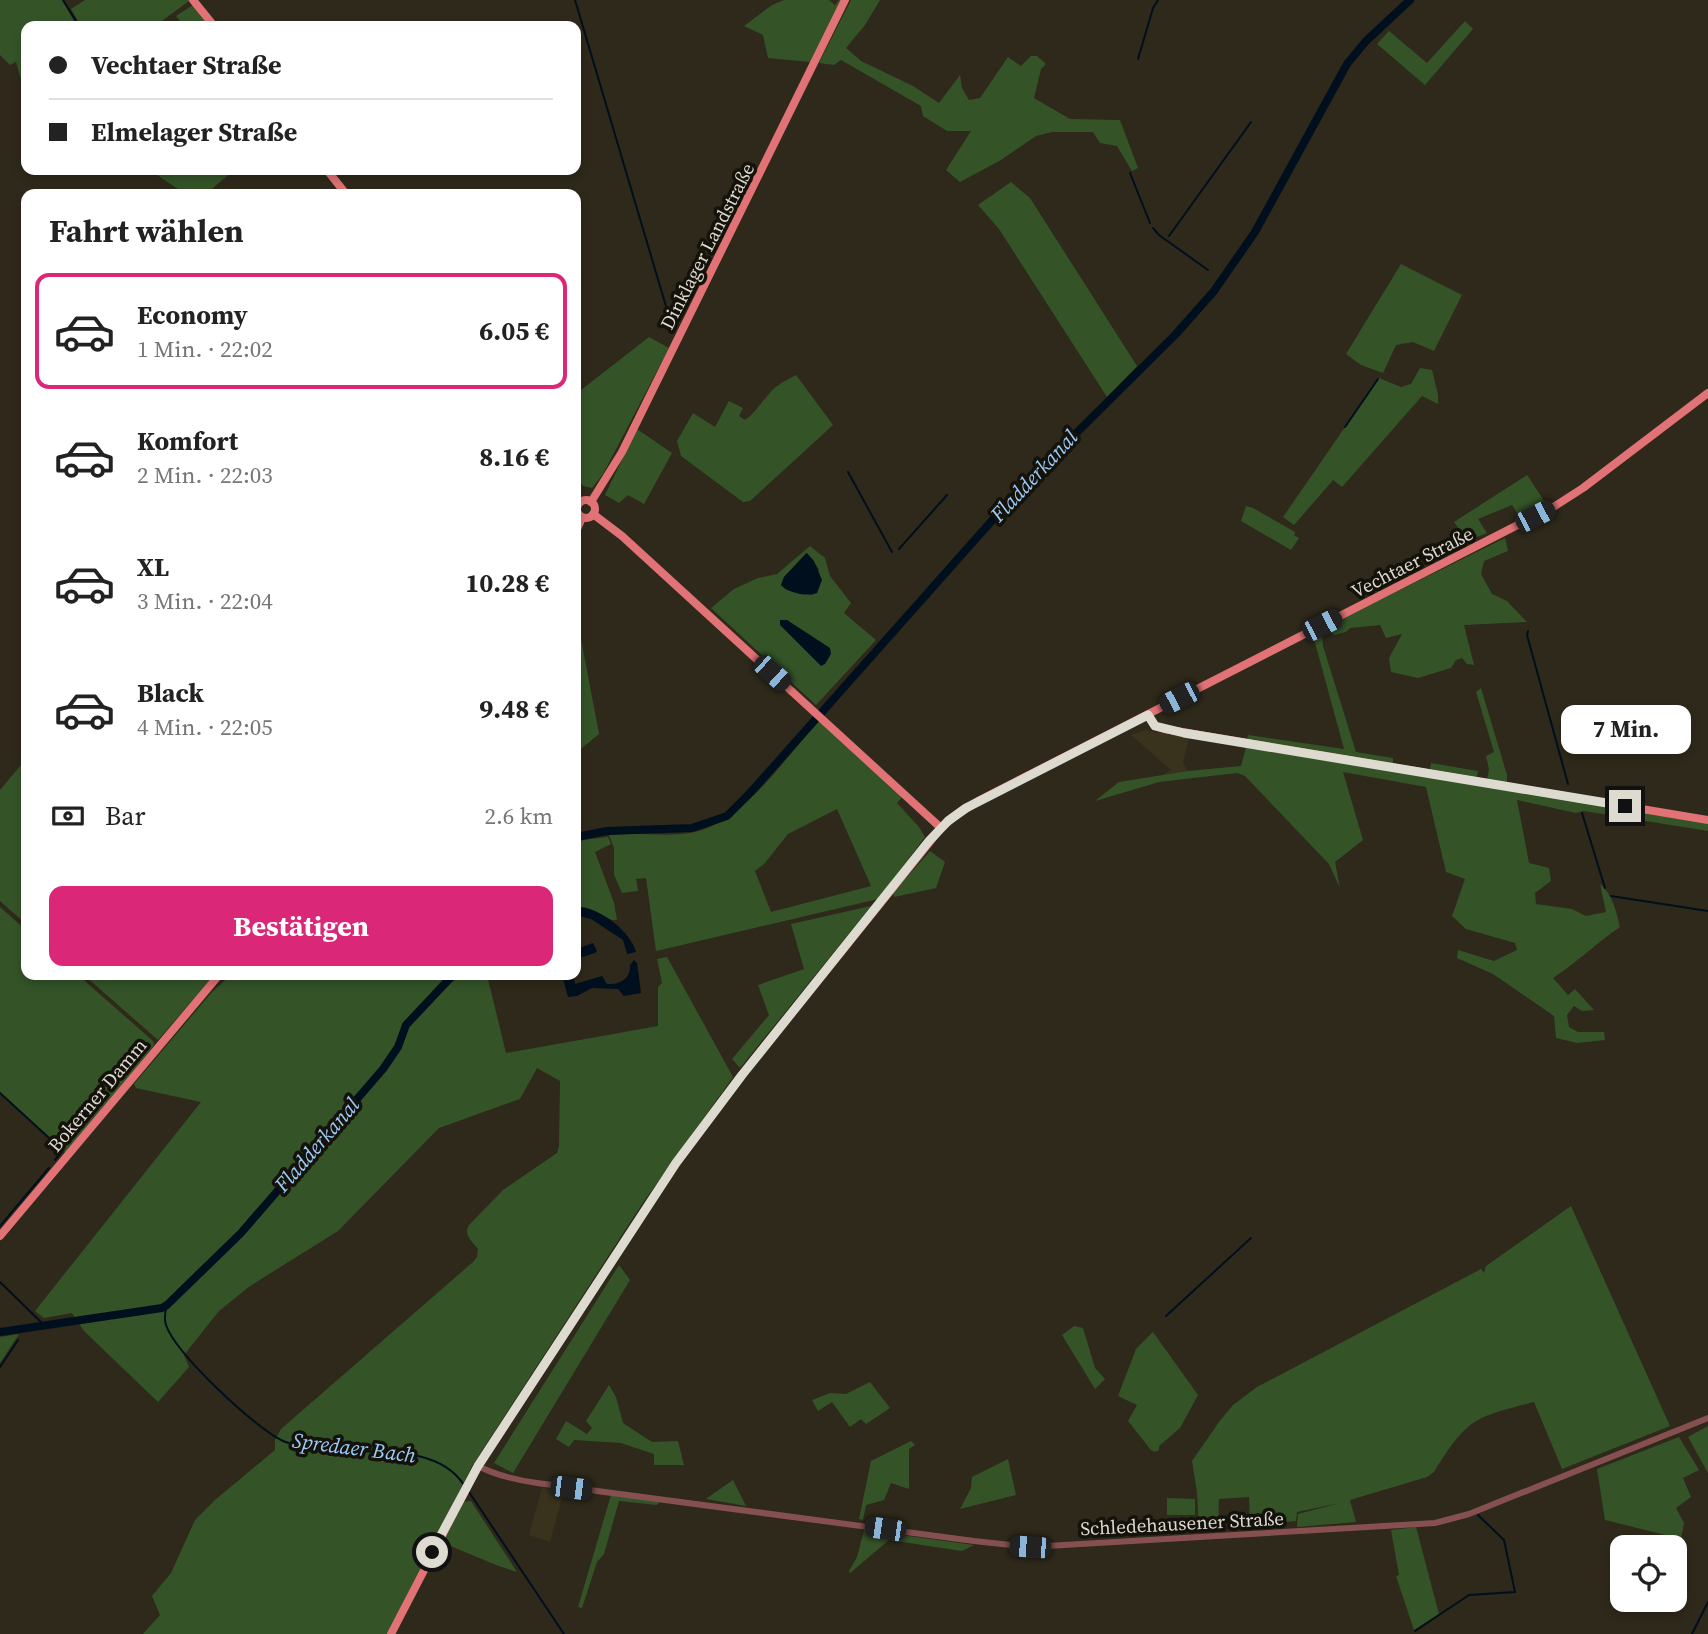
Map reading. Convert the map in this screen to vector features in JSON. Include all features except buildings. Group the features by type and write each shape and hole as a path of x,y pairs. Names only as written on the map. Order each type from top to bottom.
{"main road":[{"path":"193,0 210,21"},
{"name":"Dinklager Landstraße","path":"591,502 603,487 622,452 845,0"},
{"path":"331,175 342,189"},
{"name":"Vechtaer Straße","path":"391,1634 470,1479 691,1142 941,828 980,800 1555,506 1583,488 1708,393"},
{"path":"581,499 591,502 595,510 593,514"},
{"path":"582,518 593,514"},
{"path":"593,514 622,536 941,828"},
{"path":"1148,715 1155,726 1184,733 1708,820"},
{"name":"Bokerner Damm","path":"0,1236 215,980"}],"street":[{"name":"Schledehausener Straße","path":"478,1466 494,1474 525,1481 974,1541 1051,1547 1435,1522 1469,1514 1708,1418"}],"shaded area":[{"path":"1145,730 1189,738 1183,763 1188,771 1162,775 1171,770 1131,735"},
{"path":"542,1488 564,1490 550,1542 529,1535"}],"green space":[{"path":"0,0 62,0 74,21 21,21 21,80 16,62 10,65 0,55"},
{"path":"85,0 189,0 162,21 78,21 71,9"},
{"path":"784,0 829,0 835,5 842,0 810,62 768,58 763,35 744,26 772,5"},
{"path":"851,0 880,0 865,25 846,48 861,61 913,86 939,103 960,75 962,88 969,100 980,98 1008,57 1021,66 1031,56 1037,56 1046,64 1041,69 1034,98 1070,119 1120,120 1138,168 1132,171 1117,146 1100,143 1093,132 1052,132 1036,136 1001,160 960,182 946,170 971,131 947,131 923,116 921,106 841,60 834,65 819,63"},
{"path":"193,5 205,21 180,21 176,16"},
{"path":"1465,21 1473,29 1425,85 1377,44 1389,31 1427,63"},
{"path":"157,175 228,175 212,189 178,189"},
{"path":"1011,182 1030,198 1137,366 1107,397 999,229 978,205"},
{"path":"1401,264 1462,295 1434,351 1413,342 1396,345 1383,373 1361,365 1346,354"},
{"path":"649,337 669,348 603,474 592,488 581,483 581,390"},
{"path":"1420,368 1432,370 1438,404 1422,396 1342,487 1333,480 1294,525 1283,517 1379,378 1401,387 1411,384"},
{"path":"796,375 833,425 750,501 743,502 681,456 677,441 693,413 715,427 729,401 743,408 739,416 745,420 774,389"},
{"path":"637,429 672,453 644,504 628,495 619,503 605,495"},
{"path":"1527,475 1545,502 1519,516 1512,505 1478,519 1487,533 1467,541 1454,522"},
{"path":"1246,506 1295,532 1294,535 1299,538 1291,550 1241,521"},
{"path":"1505,538 1508,551 1484,561 1481,574 1492,594 1507,601 1527,622 1464,625 1474,665 1467,664 1462,658 1456,660 1451,668 1418,678 1391,672 1389,658 1402,634 1386,638 1380,625 1350,628 1334,635 1327,626"},
{"path":"810,546 825,558 830,576 851,603 844,613 876,640 816,705 711,608 734,589 758,578 777,574","holes":["806,553 819,569 812,595 786,590 781,585 784,577"]},
{"path":"1322,631 1323,646 1356,752 1393,758 1393,764 1247,740 1248,735 1344,749 1313,635"},
{"path":"581,639 599,734 581,749"},
{"path":"1481,688 1507,775 1507,784 1487,780 1489,769 1486,756 1494,752 1476,692"},
{"path":"817,722 822,722 903,796 897,803 925,837 878,899 656,951 646,878 636,879 638,891 622,893 614,875 614,848 609,835 680,834 709,828 727,818 761,788","holes":["837,809 871,886 771,912 755,871 788,834"]},
{"path":"1246,747 1708,823 1708,831 1584,811 1576,813 1517,800 1529,863 1549,868 1551,881 1535,893 1536,904 1572,909 1586,916 1606,912 1600,884 1611,898 1619,921 1620,927 1553,978 1568,995 1575,989 1594,1010 1582,1011 1574,1006 1567,1015 1569,1027 1578,1032 1604,1032 1605,1040 1577,1043 1556,1038 1554,1016 1493,974 1457,958 1458,950 1494,961 1517,950 1515,943 1466,929 1452,916 1465,879 1446,872 1426,787 1343,772 1363,840 1335,862 1340,888 1329,864 1245,776 1237,773 1159,782 1095,801 1119,782 1241,766"},
{"path":"1431,763 1478,771 1477,777 1430,769"},
{"path":"21,765 21,920 0,901 0,790"},
{"path":"608,837 611,844 595,852 614,903 617,920 581,907 583,840"},
{"path":"930,851 945,862 936,888 894,897 893,893"},
{"path":"871,906 740,1068 732,1059 769,1015 758,985 804,969 791,924"},
{"path":"0,907 21,926 21,980 84,980 153,1041 154,1045 66,1153 0,1092"},
{"path":"667,957 733,1077 642,1204 472,1466 387,1634 143,1634 160,1615 152,1596 171,1573 195,1520 275,1450 275,1440 281,1429 473,1262 478,1249 468,1235 469,1225 503,1190 557,1153 560,1081 537,1068 520,1099 439,1128 338,1231 250,1286 219,1311 184,1355 189,1367 158,1402 84,1331 72,1313 44,1318 35,1311 201,1102 136,1088 134,1084 212,992 225,980 488,980 506,1053 658,1026 658,987 662,983 657,959"},
{"path":"90,980 210,980 158,1040"},
{"path":"1571,1206 1670,1426 1562,1469 1534,1402 1497,1412 1464,1430 1434,1472 1427,1477 1350,1500 1356,1522 1297,1527 1298,1514 1340,1503 1297,1512 1296,1521 1250,1525 1249,1497 1219,1499 1218,1530 1199,1531 1192,1461 1233,1405 1257,1387 1481,1269 1484,1273 1486,1266"},
{"path":"619,1265 630,1280 513,1473 494,1463"},
{"path":"1074,1326 1083,1328 1095,1368 1105,1379 1095,1389 1062,1335"},
{"path":"1153,1332 1198,1395 1180,1428 1155,1452 1128,1421 1137,1405 1118,1396 1136,1349"},
{"path":"19,1334 0,1363 0,1337"},
{"path":"870,1382 890,1408 866,1424 861,1419 850,1427 832,1402 818,1411 812,1400 830,1393 846,1394"},
{"path":"609,1385 616,1397 623,1423 652,1442 678,1441 684,1465 654,1465 654,1454 621,1443 574,1440 569,1447 556,1439 566,1421 587,1434 592,1428 586,1421"},
{"path":"1708,1426 1708,1473 1688,1437"},
{"path":"1679,1437 1699,1470 1683,1478 1691,1497 1676,1508 1684,1523 1682,1535 1665,1535 1605,1520 1597,1469"},
{"path":"911,1441 915,1445 909,1449 909,1489 891,1483 884,1500 866,1505 863,1520 859,1519 871,1461"},
{"path":"1008,1459 1016,1495 960,1509 971,1488 972,1477"},
{"path":"733,1480 746,1506 706,1499 707,1498"},
{"path":"611,1495 660,1501 657,1505 619,1501 604,1554 597,1562 582,1608 578,1607"},
{"path":"1167,1498 1195,1499 1195,1515 1167,1515"},
{"path":"471,1501 517,1572 441,1542 462,1502"},
{"path":"1416,1527 1439,1614 1414,1630 1396,1576 1399,1575 1391,1530"},
{"path":"864,1530 974,1545 962,1551 889,1540 850,1573"}],"water":[{"path":"807,553 814,561 822,580 817,593 803,594 788,590 781,585 784,577"},
{"path":"780,620 787,620 830,648 831,654 825,664 821,666 780,625"},
{"path":"581,907 594,910 612,921 627,936 636,952 627,954 623,940 591,919 581,916"},
{"path":"593,943 597,951 581,957 581,947"},
{"path":"634,960 637,963 641,993 624,996 618,989 592,988 577,996 568,997 563,980 574,980 575,984 602,976 607,984 616,983 629,974"}],"waterway":[{"path":"63,0 76,21"},
{"path":"575,0 668,313"},
{"path":"1138,59 1153,8 1158,0"},
{"name":"Fladderkanal","path":"581,836 607,831 692,828 727,816 751,792 1020,489 1176,334 1214,291 1255,232 1347,64 1366,41 1410,0"},
{"path":"1169,236 1251,122"},
{"path":"1130,173 1150,223"},
{"path":"1153,228 1208,270"},
{"path":"1345,427 1378,379"},
{"path":"848,472 892,552"},
{"path":"899,549 947,495"},
{"path":"1528,631 1568,784"},
{"path":"1582,813 1605,888"},
{"path":"1611,896 1708,911"},
{"name":"Fladderkanal","path":"0,1332 162,1308 167,1305 241,1233 383,1069 398,1047 406,1025 448,980"},
{"path":"0,1093 60,1148 60,1154 55,1160"},
{"path":"0,1226 49,1168"},
{"path":"1166,1316 1251,1238"},
{"path":"0,1282 45,1326"},
{"name":"Spredaer Bach","path":"167,1305 166,1325 185,1354 236,1406 283,1441 329,1450 406,1454 429,1459 448,1469 464,1485"},
{"path":"0,1367 18,1340"},
{"name":"Spredaer Bach","path":"469,1492 564,1634"},
{"path":"1415,1631 1469,1595 1515,1592 1504,1540 1478,1515"},
{"path":"1692,1634 1708,1602"}],"route":[{"path":"432,1552 470,1479 510,1414 691,1142 929,841 948,821 966,808 1148,715 1155,726 1184,733 1625,806"}]}
